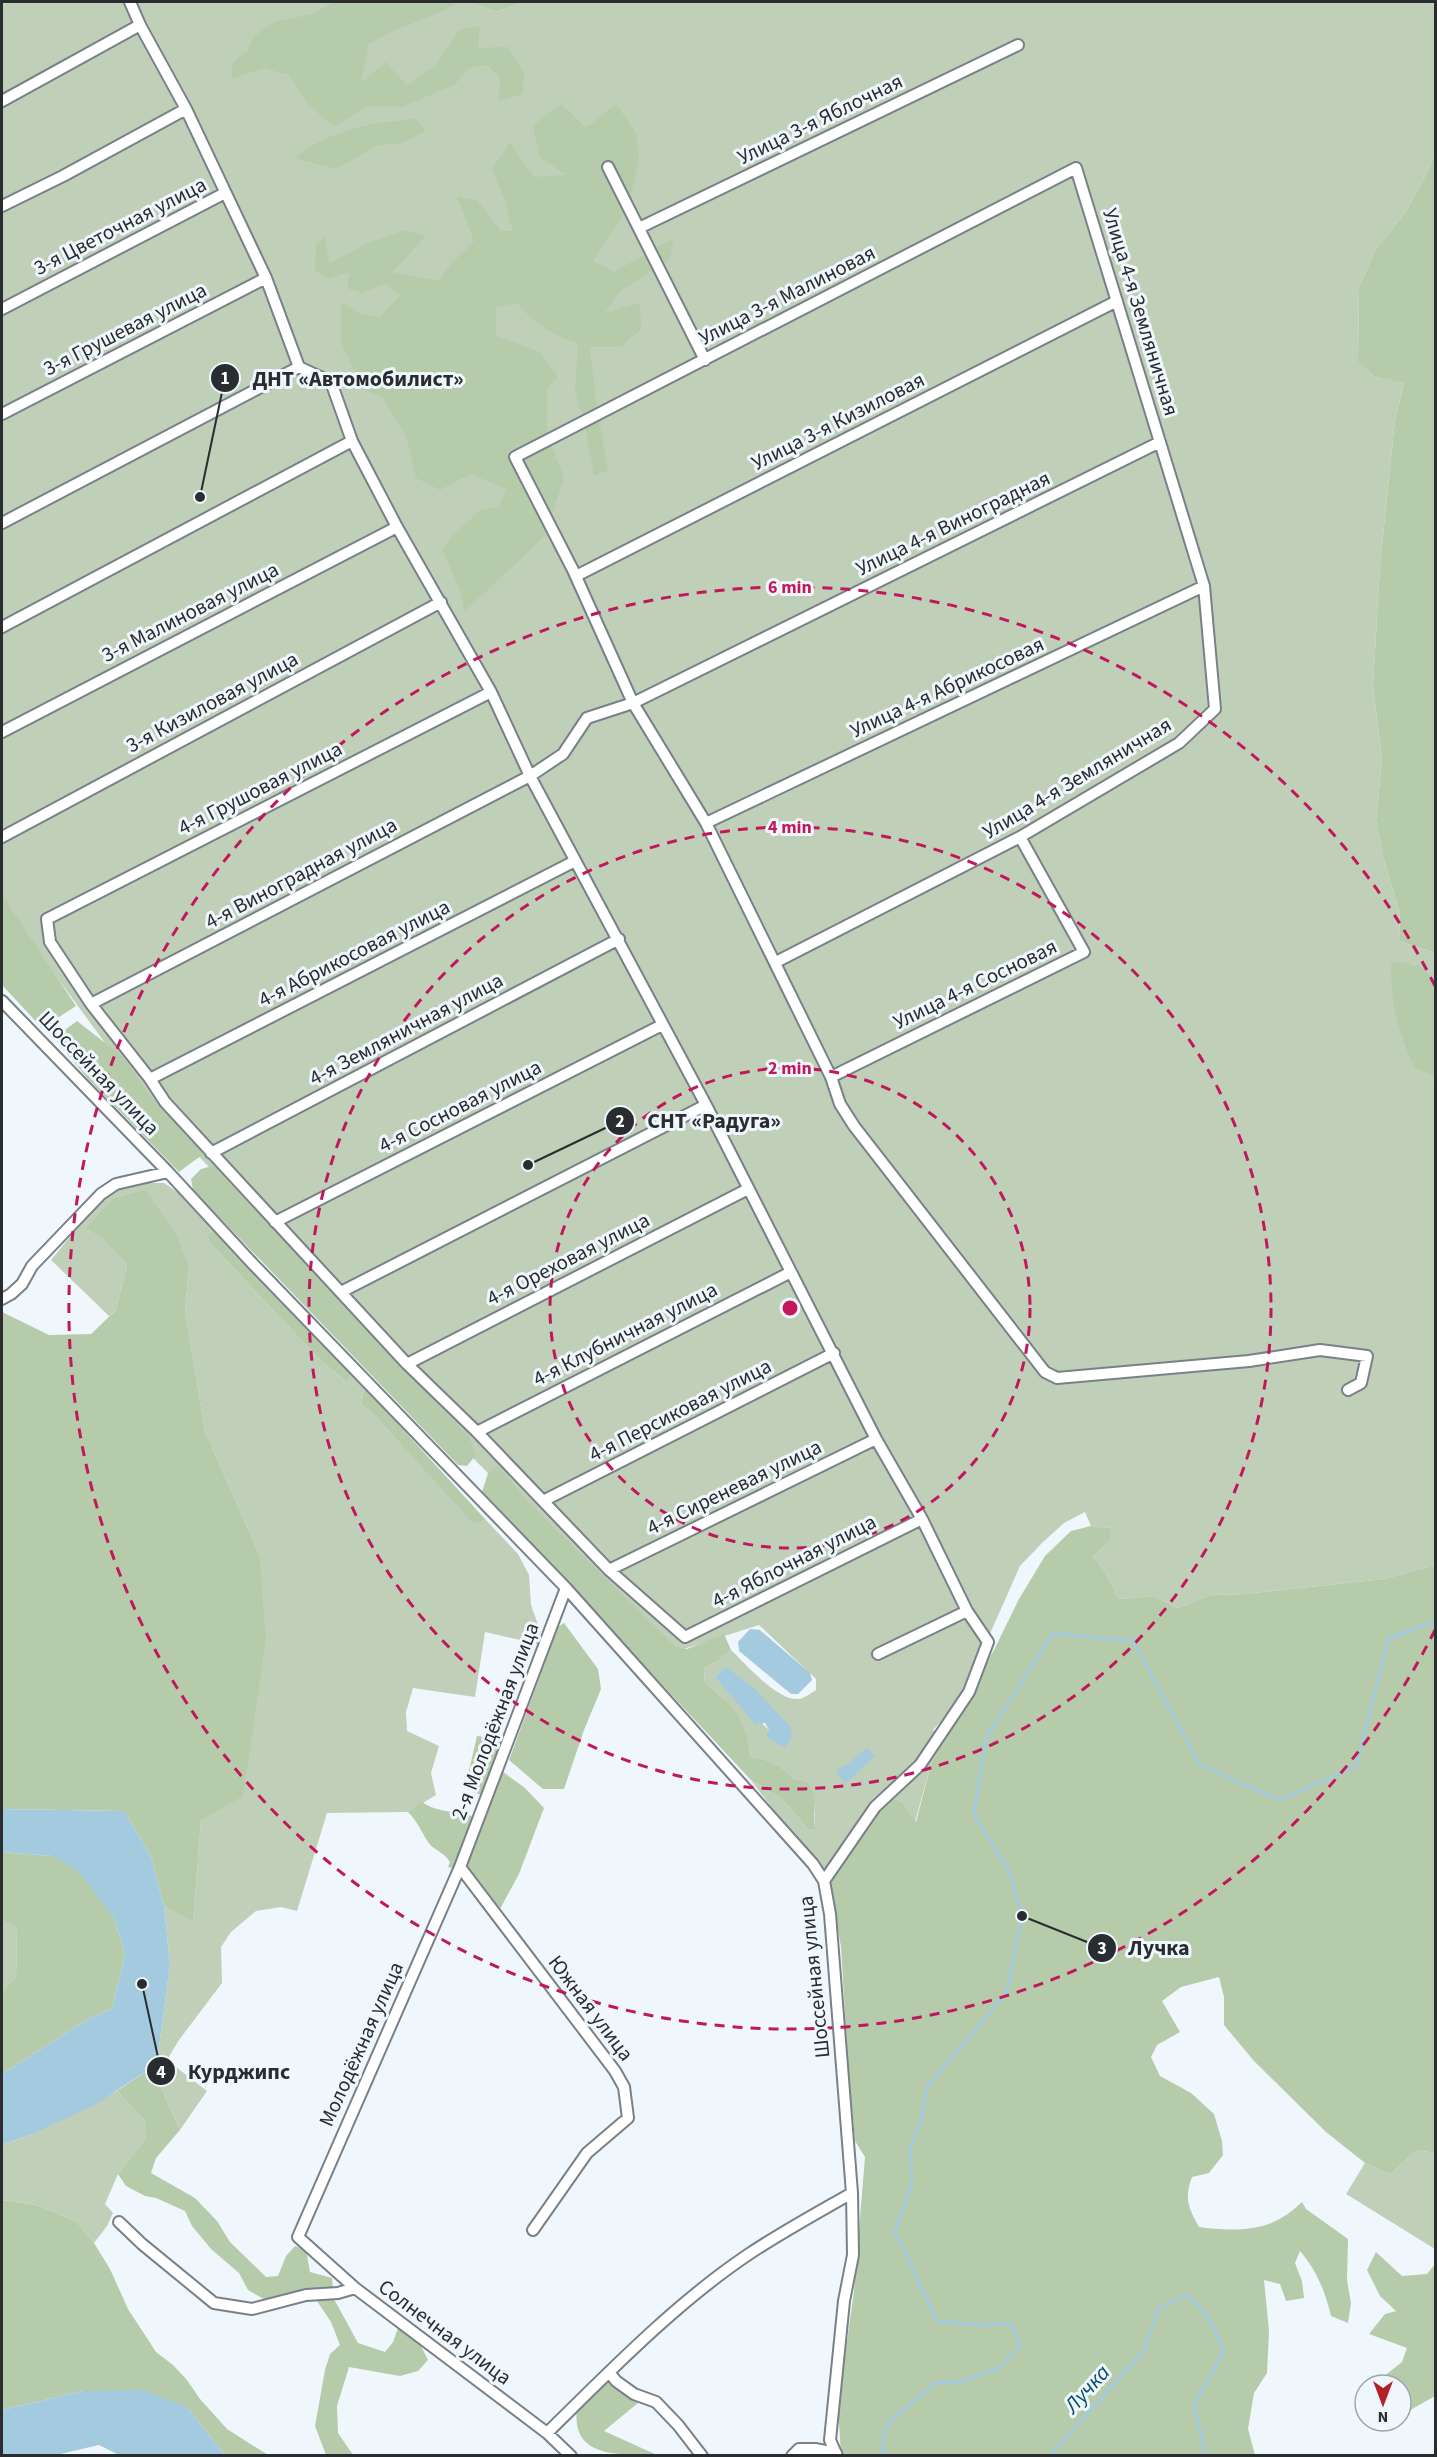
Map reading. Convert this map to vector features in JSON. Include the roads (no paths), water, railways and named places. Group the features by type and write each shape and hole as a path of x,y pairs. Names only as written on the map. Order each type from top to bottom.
{"street":[{"path":"130,2 140,25 186,109 266,278 299,367 331,382 352,441 397,527 491,692 530,776 706,1105 876,1439 922,1518 967,1611 987,1642 969,1692 920,1765 875,1807 824,1881"},
{"path":"2,101 140,25"},
{"name":"Улица 3-я Яблочная","path":"639,228 1018,45"},
{"path":"2,206 63,176 186,109"},
{"path":"609,167 705,360"},
{"name":"Улица 4-я Земляничная","path":"776,962 1020,837 1179,743 1215,709 1204,586 1076,168"},
{"name":"Улица 3-я Малиновая","path":"576,576 515,458 1076,168"},
{"name":"3-я Цветочная улица","path":"2,309 225,193"},
{"name":"3-я Грушевая улица","path":"2,414 266,278"},
{"name":"Улица 3-я Кизиловая","path":"576,576 1117,301"},
{"path":"2,523 299,367"},
{"path":"2,627 352,441"},
{"name":"Улица 4-я Виноградная","path":"530,776 563,754 587,718 633,703 1160,442"},
{"name":"3-я Малиновая улица","path":"2,732 397,527"},
{"path":"576,576 633,703 706,824 776,962 831,1077 840,1104 854,1126 1045,1372 1057,1378 1249,1361 1320,1350 1368,1356 1361,1383 1348,1390"},
{"name":"Улица 4-я Абрикосовая","path":"706,824 1204,586"},
{"name":"3-я Кизиловая улица","path":"2,837 441,602"},
{"name":"4-я Грушовая улица","path":"91,1004 50,942 46,919 491,692"},
{"name":"4-я Виноградная улица","path":"91,1004 530,776"},
{"name":"Улица 4-я Сосновая","path":"831,1077 1084,952 1020,837"},
{"name":"4-я Абрикосовая улица","path":"150,1079 575,861"},
{"name":"4-я Земляничная улица","path":"211,1153 619,939"},
{"name":"Шоссейная улица","path":"2,1001 567,1588 813,1864 824,1881 830,1914 838,1993 852,2193 853,2255 844,2301 830,2440 837,2454"},
{"path":"91,1004 150,1079 165,1102 211,1153 406,1365 477,1432 609,1570"},
{"name":"4-я Сосновая улица","path":"275,1222 662,1025"},
{"path":"341,1292 706,1105"},
{"path":"2,1299 21,1284 32,1266 101,1194 116,1184 168,1172"},
{"name":"4-я Ореховая улица","path":"406,1365 748,1189"},
{"name":"4-я Клубничная улица","path":"477,1432 791,1272"},
{"name":"4-я Персиковая улица","path":"543,1501 834,1353"},
{"name":"4-я Сиреневая улица","path":"609,1570 876,1439"},
{"name":"4-я Яблочная улица","path":"609,1570 685,1638 922,1518"},
{"name":"2-я Молодёжная улица","path":"460,1867 567,1588"},
{"path":"878,1654 967,1611"},
{"name":"Южная улица","path":"460,1867 615,2071 624,2087 628,2118 587,2154 533,2230"},
{"name":"Молодёжная улица","path":"298,2237 460,1867"},
{"path":"547,2433 609,2372 687,2303 748,2255 852,2193"},
{"path":"119,2222 142,2244 214,2303 252,2309 306,2295 355,2288"},
{"name":"Солнечная улица","path":"298,2237 355,2288 547,2433 571,2456"},
{"path":"609,2372 616,2381 634,2394 656,2402 678,2424 702,2456"},
{"path":"792,2456 799,2449 815,2449 837,2454"}],"water":[{"path":"750,1629 760,1630 810,1673 812,1680 798,1694 791,1694 739,1651 738,1642"},
{"path":"726,1667 755,1689 790,1726 792,1736 785,1748 766,1737 769,1730 765,1723 755,1724 715,1677"},
{"path":"867,1748 875,1756 845,1784 837,1772 839,1768 845,1766"},
{"path":"2,1809 124,1811 151,1856 164,1906 170,1965 158,2055 148,2070 98,2103 33,2134 2,2145 2,2074 90,2018 112,2009 125,1954 114,1918 78,1871 52,1856 2,1852"},
{"path":"143,2390 187,2407 225,2455 119,2455 99,2445 56,2455 2,2455 2,2410 83,2391"}],"waterway":[{"name":"Лучка","path":"889,2456 882,2450 886,2425 935,2383 960,2382 999,2368 1020,2346 1011,2324 973,2325 937,2321 895,2231 912,2184 910,2148 921,2121 927,2087 1007,1992 1022,1916 1009,1871 974,1814 986,1738 1053,1633 1133,1641 1200,1765 1280,1800 1356,1766 1389,1638 1436,1621"},
{"name":"Лучка","path":"1049,2456 1143,2352 1159,2308 1187,2294 1208,2317 1224,2350 1194,2406 1206,2456"}],"place":[{"name":"ДНТ «Автомобилист»","path":"200,497"},
{"name":"СНТ «Радуга»","path":"528,1165"},
{"name":"Лучка","path":"1022,1916"},
{"name":"Курджипс","path":"142,1984"}]}
